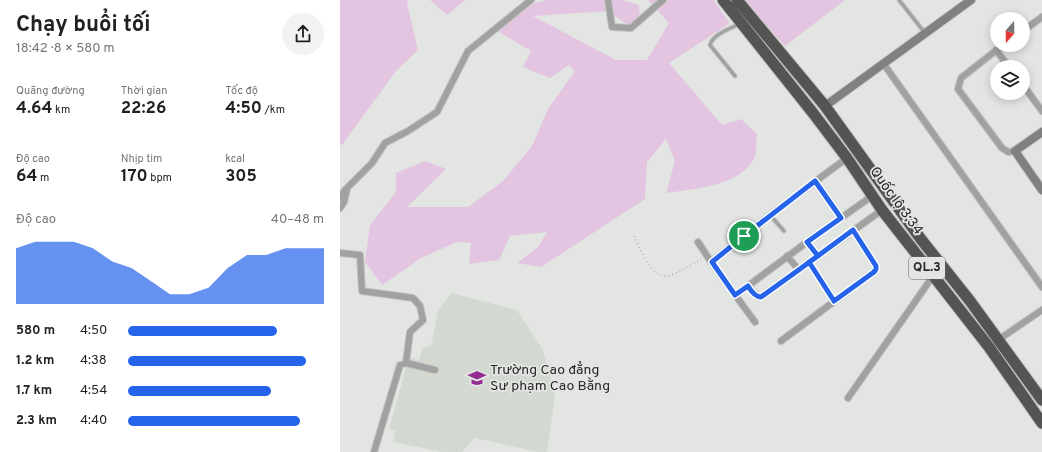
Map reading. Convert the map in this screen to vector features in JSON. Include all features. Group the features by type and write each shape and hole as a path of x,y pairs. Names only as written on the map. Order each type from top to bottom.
{"highway":[{"name":"Quốc lộ 3;34","path":"722,0 813,113 847,158 882,210 989,348 1042,423"},
{"name":"Quốc lộ 3;34","path":"737,0 825,106 920,238 970,301 1042,400"},
{"path":"813,113 825,106"},
{"path":"933,276 943,268"},
{"path":"1026,401 1042,404"}],"street":[{"path":"340,197 347,187 372,163 385,143 408,131 437,112 468,51 531,0"},
{"path":"608,0 612,26 631,28 663,0"},
{"path":"825,106 971,0"},
{"path":"1030,25 1042,17"},
{"path":"994,52 961,78 958,89 1002,148 1008,152 1015,151 1042,132"},
{"path":"998,52 1004,60"},
{"path":"884,63 1042,287"},
{"path":"1030,95 1042,111"},
{"path":"1015,151 1042,190"},
{"path":"712,262 770,215 847,158"},
{"path":"815,181 841,218"},
{"path":"340,208 344,202 347,187"},
{"path":"735,295 872,196"},
{"path":"748,286 754,294 761,297 882,210"},
{"path":"781,341 876,269 876,266 853,230"},
{"path":"698,242 755,322"},
{"path":"807,242 818,256"},
{"path":"340,253 360,256 362,291 413,298 420,306 423,320 410,332 406,363"},
{"path":"787,256 799,270"},
{"path":"809,262 834,301"},
{"path":"848,398 933,276"},
{"path":"998,340 1042,310"},
{"path":"374,452 399,368 402,364 406,363 436,370"}],"lane":[{"path":"899,0 925,33"},
{"path":"735,76 710,46 711,42 719,34 741,23"},
{"path":"770,215 784,231"}],"path":[{"path":"634,236 650,267 664,276 670,276 707,256"}],"shaded area":[{"path":"340,0 408,0 407,3 418,50 396,71 342,145 340,145"},
{"path":"430,0 465,0 447,15"},
{"path":"546,0 623,0 639,5 640,21 628,25 608,11 533,16 616,60 647,60 669,23 648,0 713,0 730,23 669,63 722,125 741,119 757,134 754,159 747,168 727,181 702,188 666,193 675,161 666,139 647,162 645,199 541,267 517,263 538,247 547,232 510,236 499,260 469,264 471,243 457,242 421,258 382,285 365,262 370,225 396,192 396,173 425,161 446,169 407,207 468,207 503,181 532,146 548,109 575,71 569,65 550,78 523,67 531,51 492,28 522,7"},
{"path":"744,0 845,0 785,46"},
{"name":"Trường Cao đẳng Sư phạm Cao Bằng","path":"451,293 517,310 543,350 555,396 547,452 538,452 475,438 462,452 442,452 393,442 395,431 389,429 409,357 419,360 423,347 431,346 438,311"}],"place":[{"name":"Trường Cao đẳng Sư phạm Cao Bằng","path":"477,378"}],"route":[{"path":"744,236 712,262 735,295 748,286 754,294 761,297 809,262 818,256 853,230 876,266 876,269 834,301 809,262 818,256 807,242 841,218 815,181 744,236"}]}
